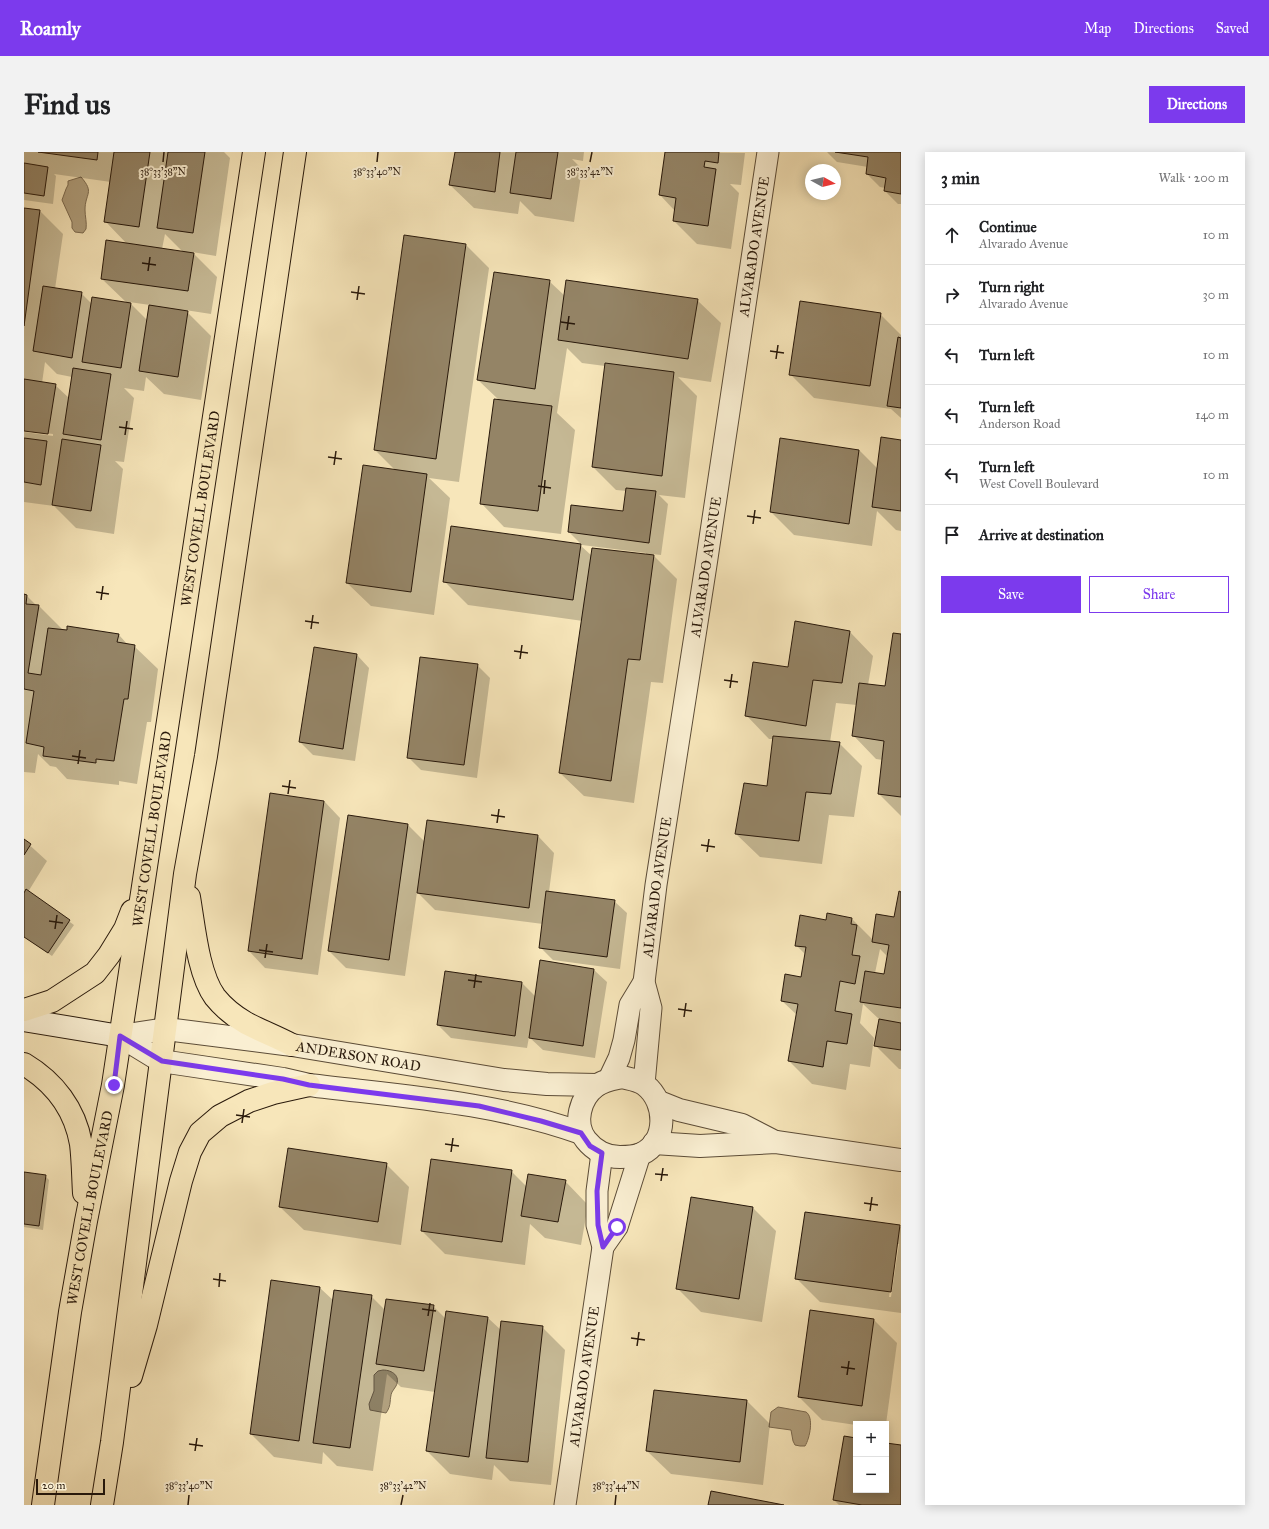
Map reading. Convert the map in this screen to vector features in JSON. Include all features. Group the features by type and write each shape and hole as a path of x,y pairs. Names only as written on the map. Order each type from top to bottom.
{"main road":[{"name":"WEST COVELL BOULEVARD","path":"42,1505 70,1312 86,1220 114,1085 120,1036 254,152"},
{"path":"102,1505 112,1442 185,874 206,756 294,152"},
{"path":"185,874 196,941 204,972 214,996 230,1013 246,1023 274,1035 292,1045"},
{"path":"24,1010 52,1001 95,973 109,955 125,929 144,884"},
{"path":"24,1064 51,1083 62,1098 74,1121 81,1144 86,1220"},
{"path":"112,1442 146,1325 181,1181 190,1152 200,1133 220,1116 249,1101 309,1085"}],"street":[{"name":"ALVARADO AVENUE","path":"644,1084 651,1008 644,982 656,885 768,152"},
{"name":"ALVARADO AVENUE","path":"603,1082 619,1058 624,1040 630,1005 644,982"},
{"name":"ANDERSON ROAD","path":"24,1020 120,1036 166,1028 292,1045 504,1080 561,1084 603,1082"},
{"name":"ANDERSON ROAD","path":"120,1036 162,1061 283,1079 309,1085 479,1106 541,1121 581,1133"},
{"path":"647,1149 660,1134 662,1121 659,1102 652,1091 644,1084 636,1080 622,1077 603,1082 587,1094 581,1106 579,1120 581,1133 590,1146 602,1153 614,1157 627,1157 647,1149 776,1142 901,1160"},
{"path":"659,1102 679,1110 742,1125 776,1142"},
{"name":"ALVARADO AVENUE","path":"603,1247 617,1227 647,1149"},
{"name":"ALVARADO AVENUE","path":"565,1505 603,1247 597,1218 597,1191 602,1153"}],"shaded area":[{"path":"81,177 88,187 85,204 86,229 83,233 75,232 72,228 72,222 62,200 68,185 68,181"},
{"path":"383,1370 392,1372 395,1374 397,1379 396,1386 392,1391 389,1407 386,1413 370,1410 369,1404 374,1391 374,1375 378,1371"},
{"path":"778,1407 806,1412 811,1423 805,1446 795,1445 791,1430 769,1427 771,1412"}],"building":[{"path":"38,152 98,152 97,160"},
{"path":"114,152 150,152 139,227 104,222"},
{"path":"168,152 205,152 193,233 157,228"},
{"path":"455,152 500,152 495,192 449,185"},
{"path":"516,152 558,152 551,199 510,193"},
{"path":"665,152 719,152 718,163 705,161 704,167 716,169 708,226 673,221 676,198 659,195"},
{"path":"835,152 901,152 901,194 884,191 886,178 866,174 868,157"},
{"path":"24,163 48,167 44,196 24,193"},
{"path":"24,208 40,210 24,326"},
{"path":"404,235 466,244 436,459 374,450"},
{"path":"106,240 194,253 188,291 101,279"},
{"path":"494,272 550,280 535,389 477,380"},
{"path":"566,280 698,299 688,359 558,340"},
{"path":"43,286 82,292 72,358 33,351"},
{"path":"92,297 131,303 121,368 82,362"},
{"path":"800,301 881,313 870,386 789,375"},
{"path":"149,305 188,311 178,377 139,371"},
{"path":"898,337 901,338 901,408 887,406"},
{"path":"605,363 674,372 662,476 592,467"},
{"path":"73,368 111,374 101,440 63,434"},
{"path":"24,379 56,384 48,434 24,431"},
{"path":"494,399 552,406 538,511 480,504"},
{"path":"881,437 901,440 901,511 872,507"},
{"path":"24,438 47,441 41,485 24,482"},
{"path":"780,438 859,450 849,524 770,512"},
{"path":"62,439 101,445 91,511 52,505"},
{"path":"363,465 427,474 411,592 346,583"},
{"path":"626,488 656,491 649,543 568,532 571,505 623,511"},
{"path":"451,526 581,544 573,600 443,582"},
{"path":"592,548 654,555 640,660 628,659 611,781 559,773"},
{"path":"24,594 27,595 26,604 39,605 28,673 41,675 48,628 67,630 67,626 119,634 117,642 135,645 128,699 124,699 114,761 96,759 96,763 43,756 44,747 26,743 34,691 24,689"},
{"path":"795,621 850,631 842,683 813,680 806,726 745,716 753,662 788,667"},
{"path":"893,633 901,634 901,797 878,794 884,741 852,736 859,683 885,686"},
{"path":"314,647 357,654 343,749 299,742"},
{"path":"420,657 478,664 464,765 407,758"},
{"path":"773,736 840,742 831,794 806,792 799,841 735,834 744,783 767,786"},
{"path":"270,793 324,801 302,959 248,951"},
{"path":"348,815 408,824 389,960 328,951"},
{"path":"427,820 538,835 529,908 417,893"},
{"path":"24,839 31,844 24,855"},
{"path":"26,889 70,920 48,953 24,937 24,893"},
{"path":"546,891 615,900 607,957 539,948"},
{"path":"899,891 901,892 901,1008 860,1002 865,971 884,974 889,945 872,942 876,914 894,917"},
{"path":"827,913 852,918 851,924 857,925 852,955 860,956 855,984 840,981 835,1011 852,1014 847,1044 827,1041 823,1067 788,1061 798,1004 781,1001 785,974 801,977 806,947 795,946 800,915 826,920"},
{"path":"540,960 594,969 583,1046 529,1038"},
{"path":"445,971 522,982 515,1036 437,1025"},
{"path":"879,1019 901,1023 901,1050 874,1046"},
{"path":"288,1148 387,1163 378,1222 279,1207"},
{"path":"431,1159 512,1170 502,1242 421,1231"},
{"path":"24,1172 46,1175 39,1226 24,1224"},
{"path":"528,1174 566,1180 558,1222 521,1216"},
{"path":"691,1197 753,1207 739,1299 676,1289"},
{"path":"805,1212 900,1225 891,1292 795,1279"},
{"path":"271,1280 320,1287 299,1441 250,1434"},
{"path":"334,1290 372,1295 350,1448 313,1443"},
{"path":"386,1299 434,1305 424,1371 376,1364"},
{"path":"810,1310 874,1319 862,1406 798,1397"},
{"path":"446,1311 488,1317 469,1457 426,1451"},
{"path":"501,1321 543,1326 528,1462 486,1458"},
{"path":"654,1390 747,1400 740,1462 646,1451"},
{"path":"844,1436 853,1438 853,1493 889,1493 889,1443 901,1445 901,1505 862,1505 833,1500"},
{"path":"711,1491 784,1505 708,1505"}],"route":[{"path":"114,1085 120,1036 162,1061 283,1079 309,1085 479,1106 569,1128 581,1133 590,1146 602,1153 597,1191 598,1225 603,1247 617,1227"}]}
